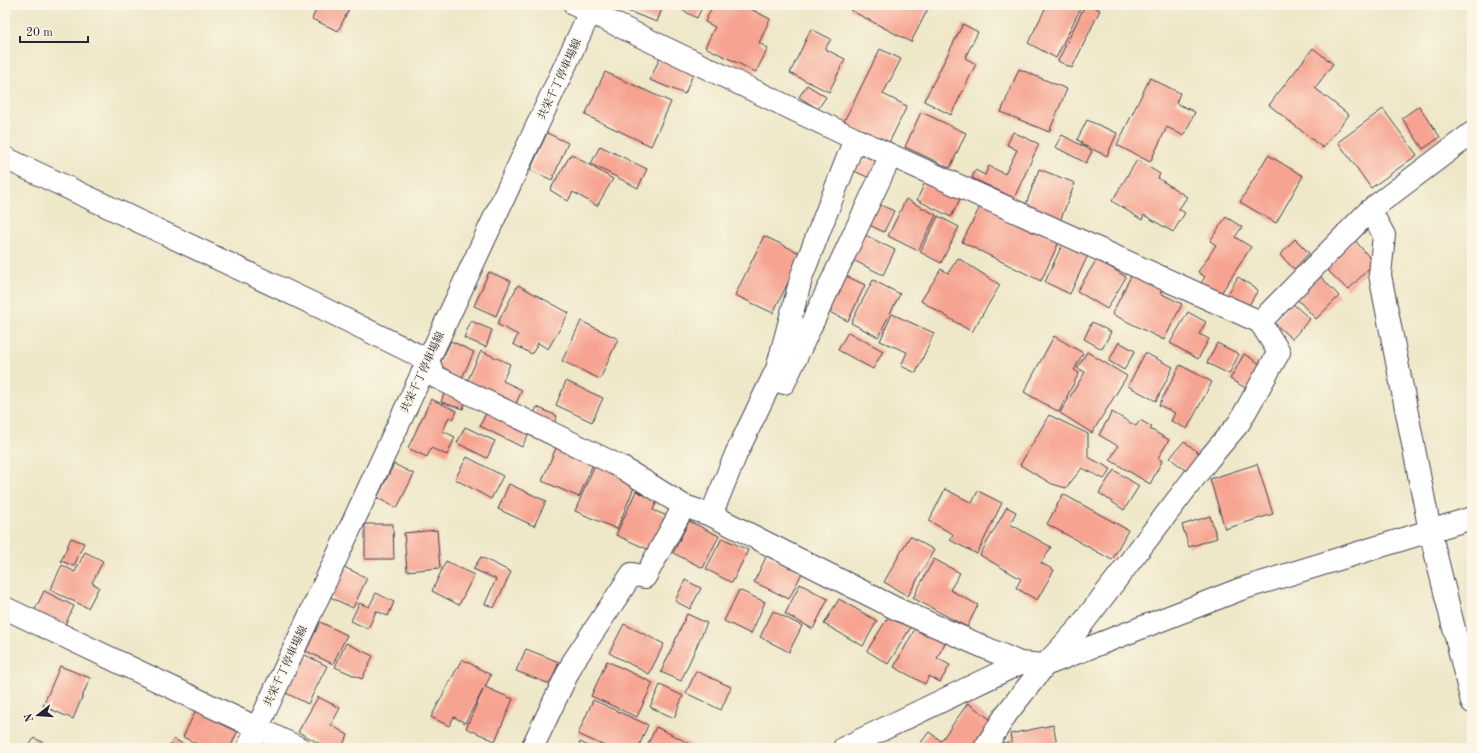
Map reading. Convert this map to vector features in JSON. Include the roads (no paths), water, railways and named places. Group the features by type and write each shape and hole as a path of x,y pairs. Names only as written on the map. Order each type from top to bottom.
{"street":[{"path":"586,7 856,139 1260,322 1279,352 1239,423 1207,461 1078,628 1045,665 1007,713 985,748"},
{"name":"共栄千丁停車場線","path":"248,748 428,360 586,7"},
{"path":"1260,322 1370,210 1472,133"},
{"path":"716,517 736,454 777,369 802,275 856,139"},
{"path":"716,517 891,155"},
{"path":"5,158 320,307 428,360 434,376 621,467 684,506 716,517 897,609 1020,663 1045,665 1241,589 1472,518"},
{"path":"1370,210 1384,235 1380,275 1430,531 1472,702"},
{"path":"532,748 573,662 632,574 645,577 684,506"},
{"path":"5,608 299,748"},
{"path":"844,748 1020,663"}]}
